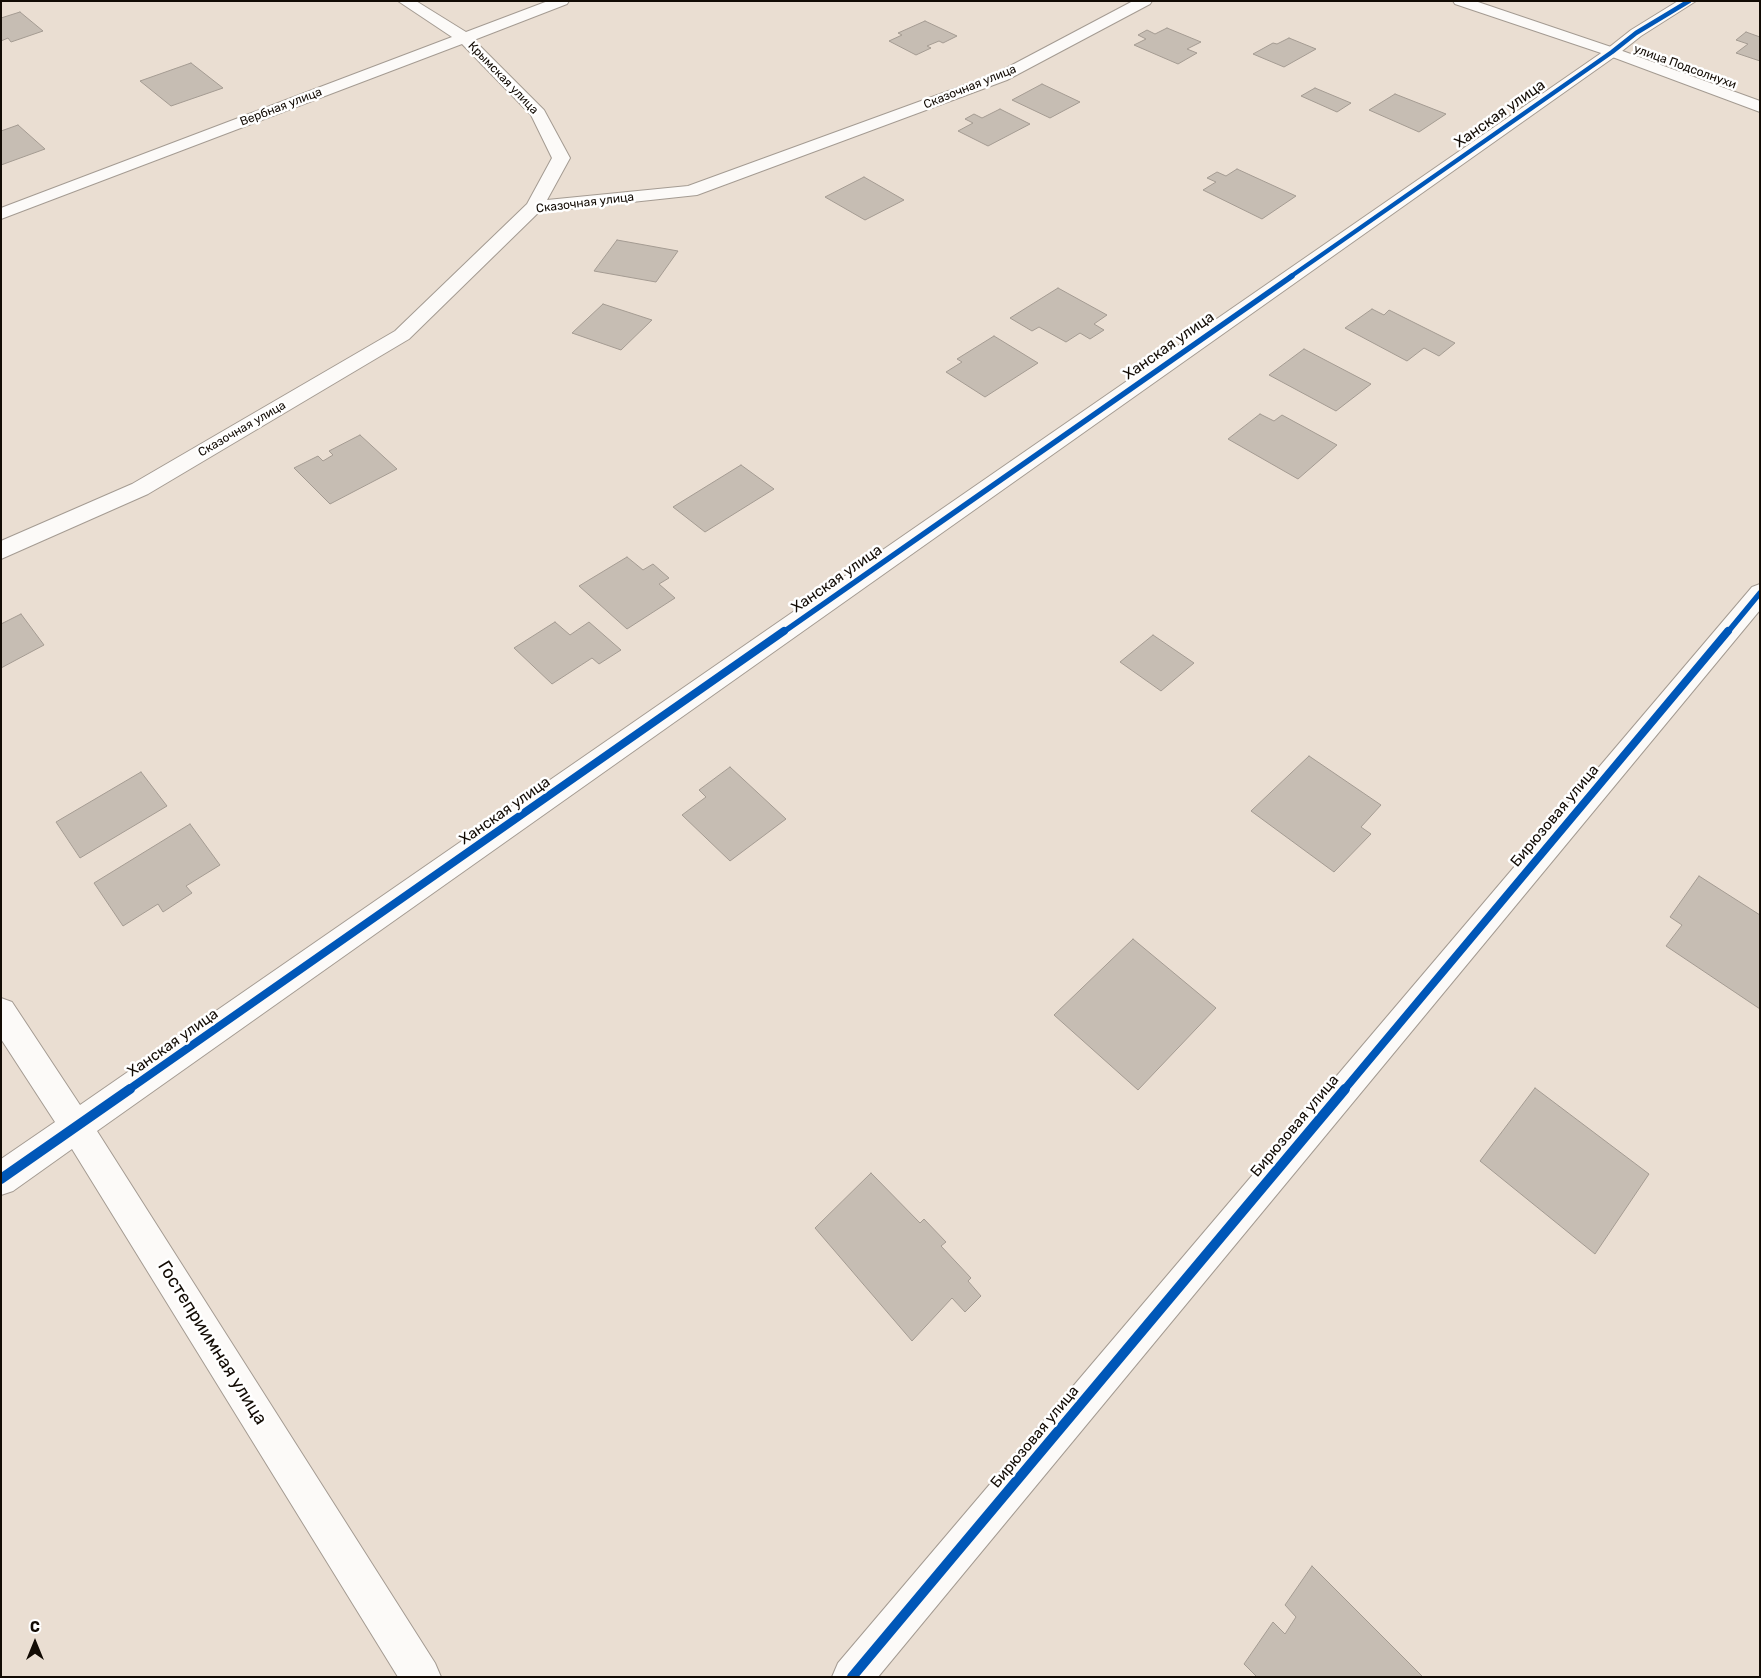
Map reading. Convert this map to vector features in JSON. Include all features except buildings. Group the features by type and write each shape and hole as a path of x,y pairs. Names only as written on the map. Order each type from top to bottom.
{"street":[{"name":"Крымская улица","path":"405,1 464,38 538,113 561,158 534,207"},
{"name":"Вербная улица","path":"1,214 562,1"},
{"name":"Сказочная улица","path":"1,551 140,489 402,335 534,207 692,191 1001,77 1145,1"},
{"name":"улица Подсолнухи","path":"1460,1 1612,52 1760,107"},
{"name":"Ханская улица","path":"1,1179 77,1128 1612,52 1636,33 1688,1"},
{"name":"Бирюзовая улица","path":"852,1677 1760,593"},
{"name":"Гостеприимная улица","path":"1,1012 77,1128 421,1677"}],"cycle path":[{"path":"1,1179 1612,52 1636,33 1689,1"},
{"path":"852,1677 1760,593"}]}
